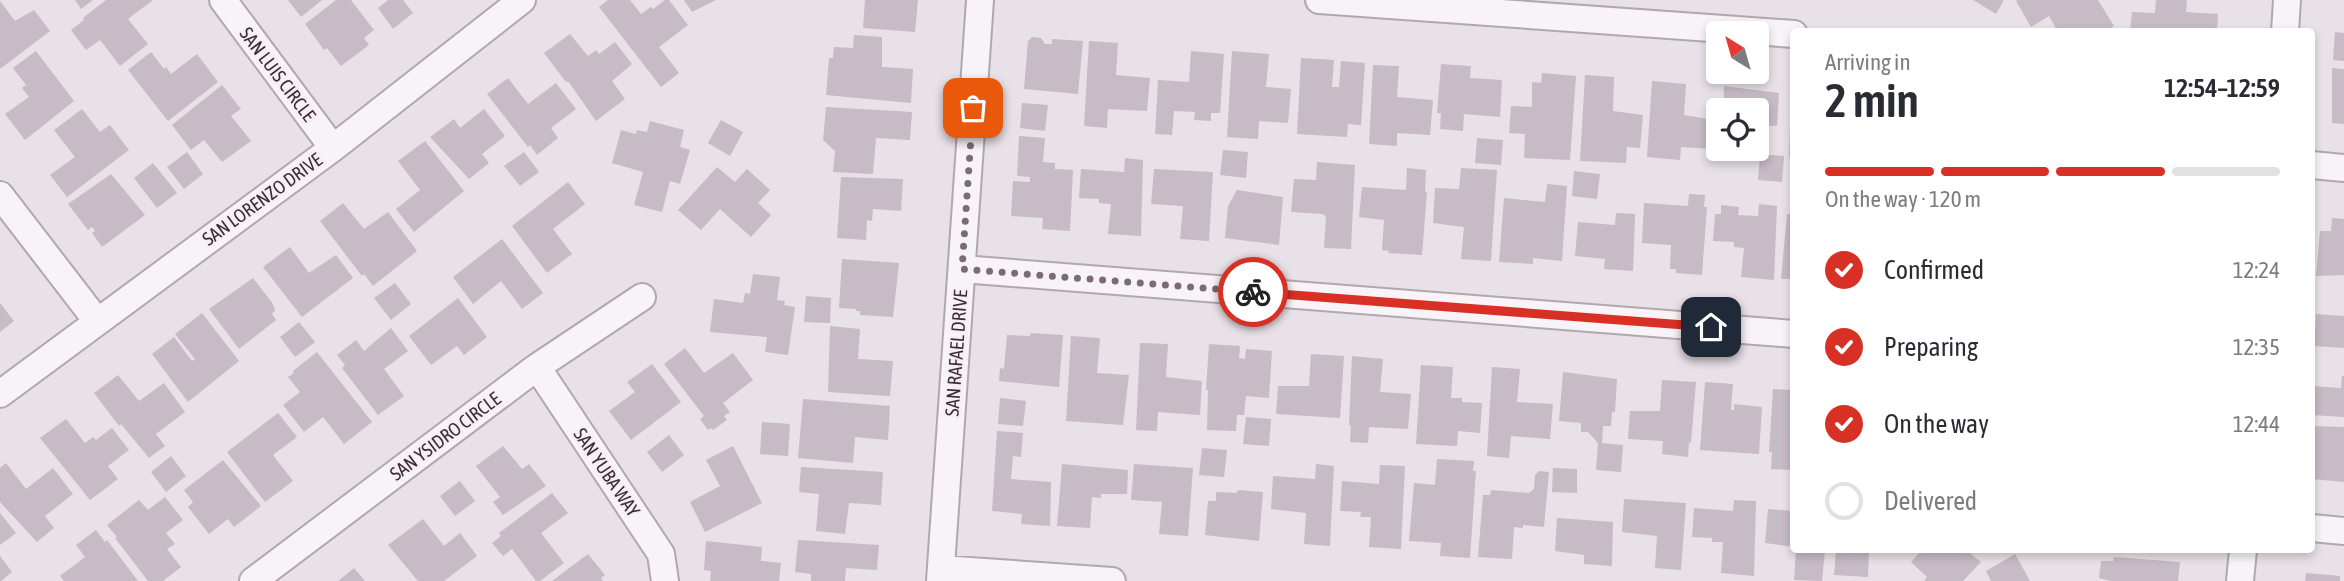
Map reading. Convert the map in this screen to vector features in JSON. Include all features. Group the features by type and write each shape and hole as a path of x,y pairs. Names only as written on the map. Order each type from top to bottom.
{"street":[{"name":"SAN LUIS CIRCLE","path":"223,0 333,148"},
{"name":"SAN LORENZO DRIVE","path":"0,394 333,148 522,0"},
{"name":"SAN RAFAEL DRIVE","path":"941,575 980,0"},
{"path":"1319,0 1790,34"},
{"path":"2285,28 2287,0"},
{"path":"2315,165 2344,168"},
{"path":"0,195 97,321"},
{"path":"962,269 1790,334"},
{"name":"SAN YSIDRO CIRCLE","path":"253,581 537,367 642,297"},
{"name":"SAN YUBA WAY","path":"537,367 661,554 665,581"},
{"path":"2315,528 2344,531"},
{"path":"2240,581 2243,553"},
{"path":"941,575 1112,581"}],"building":[{"path":"75,0 93,0 81,9"},
{"path":"106,0 153,0 128,19 148,44 120,66 100,40 86,50 71,30"},
{"path":"288,0 322,0 301,17"},
{"path":"336,0 351,0 374,30 364,38 369,45 341,66 327,48 324,50 305,24"},
{"path":"388,0 403,0 413,13 393,29 378,8"},
{"path":"608,0 630,0 641,14 669,0 688,25 659,47 679,73 661,87 599,7"},
{"path":"684,0 716,0 692,12"},
{"path":"865,0 918,0 915,32 863,28"},
{"path":"1973,0 2004,0 1996,14"},
{"path":"2098,0 2114,26 2056,28 2049,16 2031,27 2016,1"},
{"path":"2156,0 2185,0 2186,12 2218,14 2217,28 2130,28 2132,12 2155,13"},
{"path":"0,1 15,21 34,10 50,31 0,69"},
{"path":"2335,32 2344,33 2344,61 2333,60"},
{"path":"570,34 588,56 596,50 599,54 615,42 632,64 612,81 625,99 596,121 544,53"},
{"path":"854,35 882,37 882,67 913,69 911,103 826,95 829,58 833,58 834,47 853,48"},
{"path":"1032,37 1041,38 1045,44 1052,44 1052,39 1083,41 1078,94 1024,89 1028,41"},
{"path":"1089,41 1118,43 1116,75 1150,78 1147,111 1108,109 1107,128 1084,126"},
{"path":"36,51 74,101 25,140 5,114 29,97 22,88 26,85 13,68"},
{"path":"1191,51 1224,54 1220,113 1211,113 1211,121 1194,120 1195,112 1174,111 1172,135 1155,134 1158,80 1189,82"},
{"path":"1232,51 1269,54 1266,87 1291,89 1288,123 1259,121 1258,139 1227,137"},
{"path":"151,52 171,74 197,54 218,82 168,121 128,70"},
{"path":"1301,58 1334,60 1332,87 1339,87 1341,61 1365,63 1361,125 1348,124 1347,137 1297,134"},
{"path":"1441,64 1471,66 1470,78 1502,80 1500,117 1464,114 1463,131 1440,129 1441,113 1437,113"},
{"path":"1373,65 1399,66 1397,97 1433,100 1430,135 1397,133 1397,146 1369,144"},
{"path":"2332,68 2344,69 2344,124 2332,123"},
{"path":"1542,73 1576,76 1570,160 1524,158 1525,134 1509,133 1511,106 1532,107 1532,82 1541,83"},
{"path":"1585,75 1614,77 1613,111 1643,115 1640,148 1627,147 1626,163 1580,161"},
{"path":"508,78 528,104 556,83 576,109 551,128 558,138 537,155 487,94"},
{"path":"1652,81 1686,84 1684,115 1706,119 1706,149 1681,147 1680,160 1647,157"},
{"path":"222,85 241,109 231,116 251,141 222,162 204,140 191,150 172,125"},
{"path":"1724,86 1779,93 1777,126 1769,126 1769,98 1724,98"},
{"path":"1022,103 1048,105 1045,131 1020,128"},
{"path":"826,107 912,112 910,140 876,138 873,174 833,172 835,151 823,140"},
{"path":"82,109 100,132 110,125 129,150 67,197 50,175 75,157 54,130"},
{"path":"484,109 505,136 482,154 489,163 469,179 430,137 454,119 460,128"},
{"path":"721,120 743,132 730,156 708,143"},
{"path":"650,121 684,130 680,147 690,150 680,184 670,181 662,212 634,205 643,172 612,163 621,130 636,134 637,130 647,132"},
{"path":"1019,136 1045,138 1043,162 1055,163 1055,169 1073,170 1070,231 1042,229 1043,218 1011,216 1013,181 1030,182 1030,177 1017,176"},
{"path":"1477,138 1503,140 1501,165 1475,163"},
{"path":"425,141 464,191 414,232 396,209 420,190 398,161"},
{"path":"1223,150 1248,152 1246,178 1220,175"},
{"path":"187,152 203,174 184,189 167,167"},
{"path":"524,152 539,172 520,186 504,166"},
{"path":"1769,155 1784,156 1782,182 1758,180 1759,161 1769,161"},
{"path":"1125,158 1143,160 1141,236 1108,234 1111,204 1099,203 1099,199 1079,198 1081,169 1124,172"},
{"path":"1317,162 1355,165 1351,249 1324,248 1326,216 1291,212 1294,179 1316,180"},
{"path":"153,163 177,193 157,208 134,178"},
{"path":"717,167 735,182 747,169 770,190 758,203 771,215 751,237 720,209 701,230 678,210"},
{"path":"1407,168 1426,170 1422,255 1388,253 1389,251 1382,250 1384,220 1359,217 1362,187 1406,190"},
{"path":"1461,168 1497,170 1491,261 1461,259 1464,227 1433,223 1435,188 1459,189"},
{"path":"1154,169 1213,172 1209,241 1180,239 1183,206 1151,204"},
{"path":"1574,171 1600,174 1597,199 1572,196"},
{"path":"111,174 145,215 102,247 92,233 95,231 92,227 88,230 68,204"},
{"path":"841,177 903,179 901,211 873,209 872,221 867,220 866,240 837,238"},
{"path":"568,182 585,204 553,229 572,254 547,273 512,226"},
{"path":"1547,184 1567,186 1562,261 1533,258 1533,264 1499,262 1504,198 1545,202"},
{"path":"1237,190 1283,197 1279,245 1225,238 1228,206"},
{"path":"1689,194 1705,195 1704,207 1707,207 1702,275 1676,273 1676,269 1670,269 1671,245 1642,243 1644,203 1688,206"},
{"path":"343,203 364,229 388,212 417,251 373,286 364,274 362,276 320,221"},
{"path":"1759,204 1777,206 1774,280 1741,277 1744,248 1734,247 1734,242 1713,241 1715,214 1721,214 1721,205 1739,207 1738,215 1758,216"},
{"path":"1616,213 1635,214 1633,271 1604,269 1605,259 1575,256 1578,222 1615,225"},
{"path":"1787,214 1790,214 1790,279 1781,279"},
{"path":"2332,218 2344,219 2344,275 2316,276 2320,231 2331,231"},
{"path":"502,239 543,293 522,309 501,281 473,304 453,277"},
{"path":"290,247 309,273 336,255 353,278 302,317 263,267"},
{"path":"842,259 899,263 893,317 860,315 860,311 856,309 839,308"},
{"path":"753,274 780,277 777,300 785,301 784,305 795,307 788,355 765,352 767,337 710,332 714,299 743,303 745,293 750,294"},
{"path":"253,278 273,304 275,310 272,314 276,320 239,349 209,309"},
{"path":"395,283 411,304 391,320 374,298"},
{"path":"806,296 831,298 830,323 804,322"},
{"path":"458,298 487,337 464,355 457,346 431,365 409,336"},
{"path":"0,303 14,321 0,332"},
{"path":"202,313 239,361 188,402 152,354 174,337 192,361 195,359 175,334"},
{"path":"2316,314 2344,316 2344,348 2315,346"},
{"path":"299,322 315,342 295,357 280,337"},
{"path":"830,326 860,329 858,359 893,361 890,396 828,392"},
{"path":"391,328 408,351 384,369 404,396 378,415 342,368 345,365 337,355 356,340 364,351"},
{"path":"1031,333 1063,335 1059,387 999,381 1000,368 1004,369 1007,335 1030,336"},
{"path":"1071,336 1100,338 1097,373 1129,375 1123,425 1066,421"},
{"path":"1140,343 1168,344 1166,377 1202,381 1200,415 1158,412 1157,431 1136,430"},
{"path":"1209,344 1240,346 1239,358 1245,359 1246,349 1272,351 1269,398 1246,396 1244,415 1237,415 1236,431 1207,430"},
{"path":"685,348 704,373 733,353 753,380 723,403 730,412 724,416 727,420 713,430 708,430 700,419 704,416 664,364"},
{"path":"317,352 372,422 344,444 323,417 304,432 283,405 300,392 288,377"},
{"path":"1311,354 1344,356 1340,418 1276,414 1278,386 1309,386"},
{"path":"1352,356 1383,359 1380,392 1411,394 1408,429 1369,427 1368,443 1350,442"},
{"path":"652,364 681,402 631,440 609,411 635,392 627,382"},
{"path":"1421,365 1453,367 1451,398 1462,398 1462,402 1482,403 1480,433 1458,431 1457,446 1416,444"},
{"path":"1492,367 1520,369 1517,402 1553,404 1550,439 1511,436 1509,458 1487,456"},
{"path":"1563,372 1617,379 1615,412 1612,412 1611,426 1603,426 1602,443 1623,445 1621,472 1596,470 1598,443 1588,432 1581,432 1581,423 1559,421"},
{"path":"118,375 139,401 164,383 185,412 156,434 165,446 149,458 121,424 119,426 94,393"},
{"path":"2344,376 2344,417 2315,415 2315,386 2341,388"},
{"path":"1662,380 1696,382 1688,457 1662,454 1663,441 1628,439 1630,411 1660,411"},
{"path":"1705,382 1733,384 1731,410 1734,410 1734,404 1762,407 1759,454 1700,450"},
{"path":"1773,389 1790,390 1790,470 1771,469 1772,452 1769,452"},
{"path":"1000,398 1026,401 1023,426 998,424"},
{"path":"803,399 890,406 888,440 855,437 853,463 798,458"},
{"path":"278,413 297,437 273,455 293,481 265,502 227,452"},
{"path":"1246,417 1271,419 1269,446 1243,444"},
{"path":"66,419 85,443 93,437 96,440 112,428 129,450 108,466 118,479 90,500 40,438"},
{"path":"762,422 790,424 788,456 760,454"},
{"path":"2315,426 2344,427 2344,482 2315,479"},
{"path":"997,431 1023,433 1021,457 1013,456 1011,479 1051,482 1050,526 1021,524 1022,514 992,511"},
{"path":"669,435 684,455 662,472 647,452"},
{"path":"503,446 522,469 529,464 546,486 503,515 493,502 500,497 476,466"},
{"path":"733,446 762,503 705,532 690,502 720,486 706,460"},
{"path":"1202,448 1227,450 1224,477 1199,475"},
{"path":"171,456 186,476 166,492 151,472"},
{"path":"1437,459 1474,461 1473,471 1476,471 1470,558 1440,556 1441,543 1409,541 1414,483 1435,485"},
{"path":"223,460 261,506 234,527 228,519 209,534 188,507 193,502 184,490"},
{"path":"6,463 26,489 53,468 73,494 45,516 54,528 37,542 0,502 0,468"},
{"path":"1062,464 1128,470 1127,494 1101,494 1101,498 1092,497 1090,528 1057,526"},
{"path":"1134,464 1193,468 1188,536 1159,534 1162,502 1131,500"},
{"path":"1316,464 1334,466 1330,546 1304,544 1306,513 1271,509 1273,476 1315,479"},
{"path":"1380,465 1405,466 1401,549 1369,547 1371,517 1360,517 1361,512 1340,511 1342,481 1379,484"},
{"path":"801,467 883,472 881,505 849,503 845,534 816,531 819,494 799,492"},
{"path":"1553,468 1577,469 1577,493 1552,492"},
{"path":"1539,471 1549,472 1544,527 1514,527 1512,559 1478,557 1483,495 1490,495 1491,490 1529,493 1534,489 1535,475"},
{"path":"460,481 475,501 455,516 440,496"},
{"path":"1238,490 1263,492 1259,541 1205,535 1208,501 1216,501 1216,492 1237,493"},
{"path":"552,493 568,513 541,533 564,563 540,581 536,581 512,549 503,556 492,543 501,536 499,533"},
{"path":"165,497 183,520 166,533 175,544 167,549 181,567 163,581 148,581 107,525 139,500 148,510"},
{"path":"1624,499 1686,503 1681,570 1655,568 1657,536 1622,532"},
{"path":"1734,500 1756,501 1754,576 1721,573 1723,542 1712,542 1712,538 1692,537 1694,508 1733,511"},
{"path":"1768,509 1790,511 1790,546 1765,543"},
{"path":"0,513 16,533 0,545"},
{"path":"1557,518 1613,522 1612,566 1584,564 1584,555 1555,551"},
{"path":"423,519 444,546 460,533 477,556 444,581 418,581 388,545"},
{"path":"96,530 105,542 107,540 138,581 64,581 60,576 85,557 76,545"},
{"path":"798,540 879,545 877,570 846,568 845,581 811,581 811,574 795,572"},
{"path":"706,541 762,547 761,561 781,563 779,581 710,581 711,571 704,570"},
{"path":"1796,553 1825,553 1822,581 1794,580"},
{"path":"1836,553 1869,553 1868,577 1834,575"},
{"path":"1919,553 1970,553 1981,562 1963,581 1924,581 1927,577 1911,562"},
{"path":"588,554 605,575 601,578 603,581 552,581"},
{"path":"2015,554 2030,581 1991,581 1986,571"},
{"path":"0,556 12,572 1,581 0,581"},
{"path":"2114,557 2180,562 2178,581 2111,581 2099,578 2101,561 2113,561"},
{"path":"354,568 365,581 338,581"},
{"path":"2306,573 2340,576 2340,581 2305,581"}],"way so far":[{"path":"973,108 962,269 1253,292"}],"route":[{"path":"1253,292 1711,327"}]}
